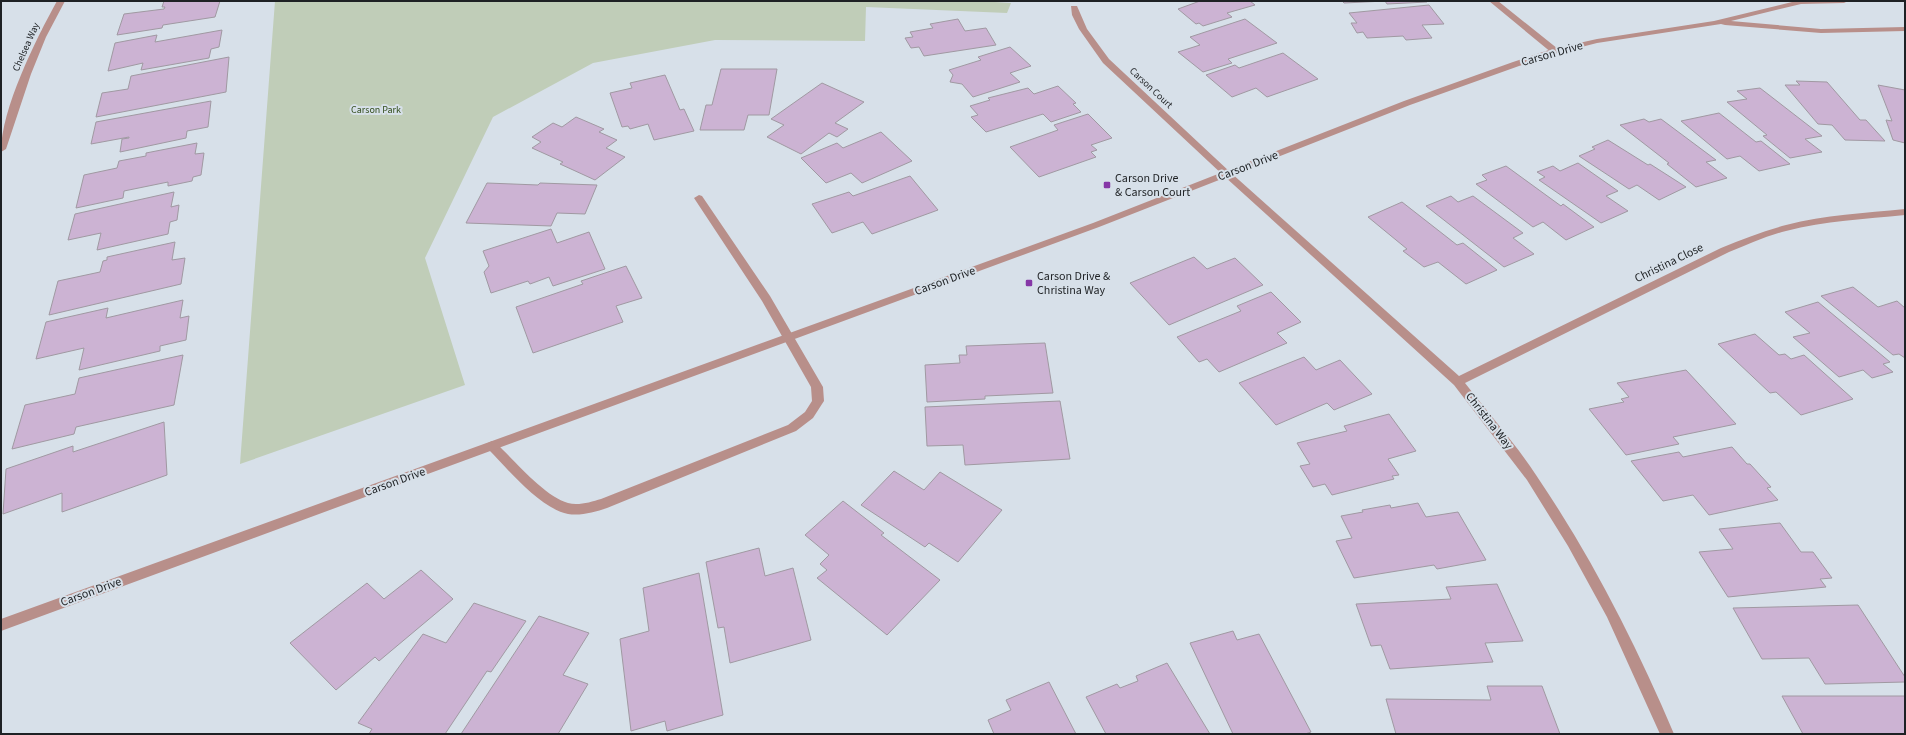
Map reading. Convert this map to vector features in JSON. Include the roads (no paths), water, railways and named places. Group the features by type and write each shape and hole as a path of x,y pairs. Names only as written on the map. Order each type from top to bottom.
{"street":[{"name":"Chelsea Way","path":"1,150 23,80 44,30 61,1"},
{"path":"1493,1 1555,51"},
{"name":"Carson Drive","path":"1,625 1096,225 1407,103 1555,51 1642,33 1714,22 1801,2 1844,1"},
{"name":"Carson Court","path":"1074,8 1076,15 1090,40 1106,61 1227,174"},
{"name":"Carson Drive","path":"1714,22 1821,31 1905,29"},
{"name":"Christina Way","path":"1227,174 1458,382 1531,477 1572,542 1612,613 1667,734"},
{"path":"492,446 546,496 566,508 586,508 603,504 792,428 809,415 818,401 818,387 790,338 699,198"},
{"name":"Christina Close","path":"1458,382 1725,250 1794,226 1824,221 1905,212"}],"place":[{"name":"Carson Drive & Carson Court","path":"1107,185"},
{"name":"Carson Drive & Christina Way","path":"1029,283"}],"park label":[{"name":"Carson Park","path":"376,110"}]}
